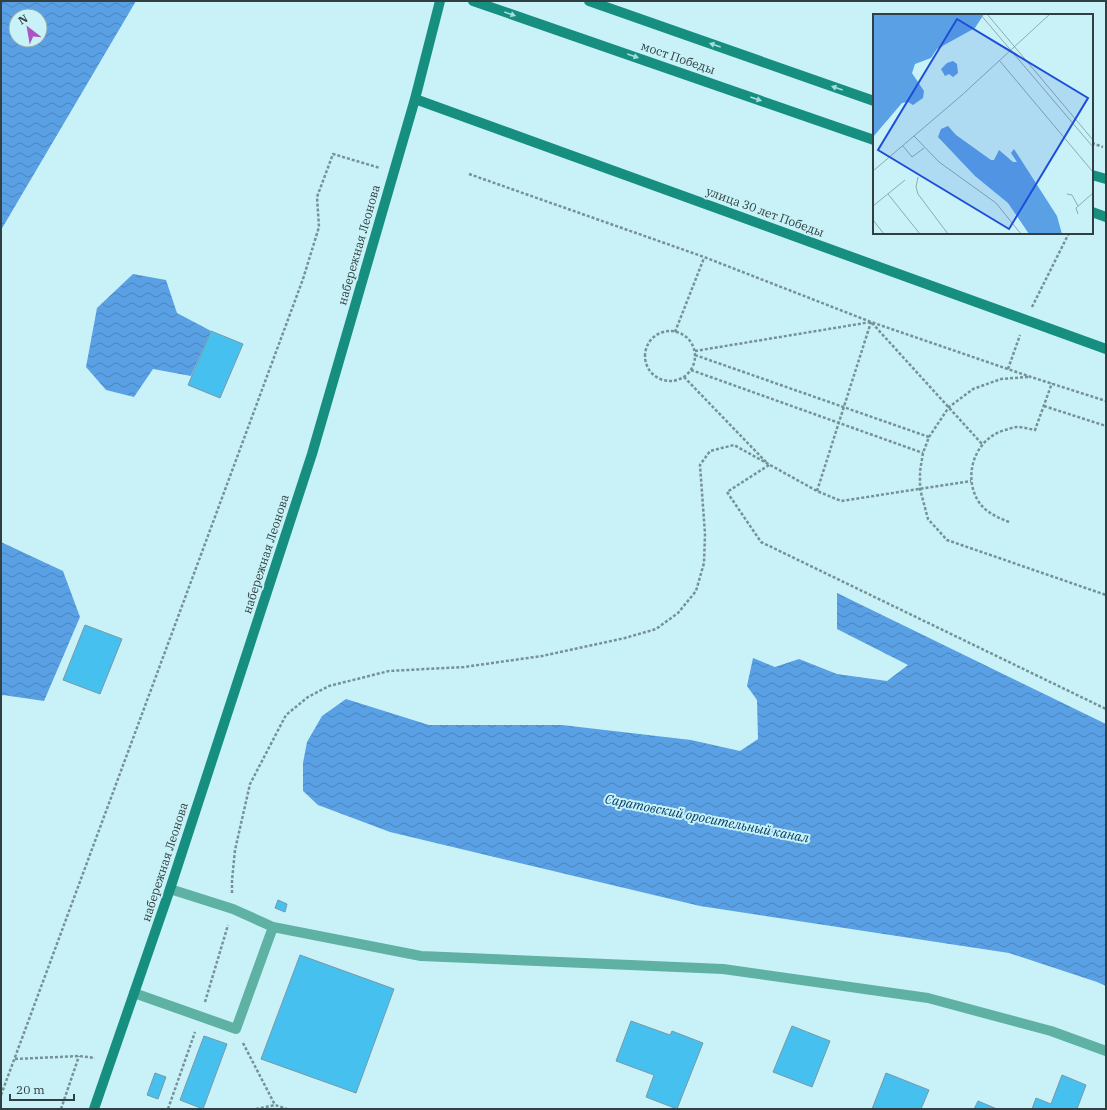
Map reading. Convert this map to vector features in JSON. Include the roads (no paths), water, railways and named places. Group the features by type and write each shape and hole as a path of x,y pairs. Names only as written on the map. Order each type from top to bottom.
{"main road":[{"name":"набережная Леонова","path":"94,1109 170,889 312,454 415,99 440,1"},
{"name":"мост Победы","path":"474,1 873,140"},
{"path":"589,1 873,101"},
{"name":"улица 30 лет Победы","path":"415,99 1106,349"},
{"path":"1093,175 1106,179"},
{"path":"1093,212 1106,217"}],"lane":[{"path":"170,889 233,909 273,927 421,956 723,969 920,997 1051,1031 1106,1051"},
{"path":"134,993 236,1029 273,927"}],"water":[{"path":"1,1 136,1 1,230"},
{"path":"133,274 166,280 177,313 211,331 191,376 153,369 134,397 106,390 86,367 97,308"},
{"path":"1,542 63,571 80,617 44,701 3,695 1,696"},
{"name":"Саратовский оросительный канал","path":"837,593 1106,724 1106,986 1009,953 700,906 390,832 318,805 303,791 303,763 307,742 322,716 346,699 429,725 562,725 691,740 740,751 758,739 757,700 747,686 753,658 775,667 799,659 837,674 887,681 908,665 837,629"}]}
